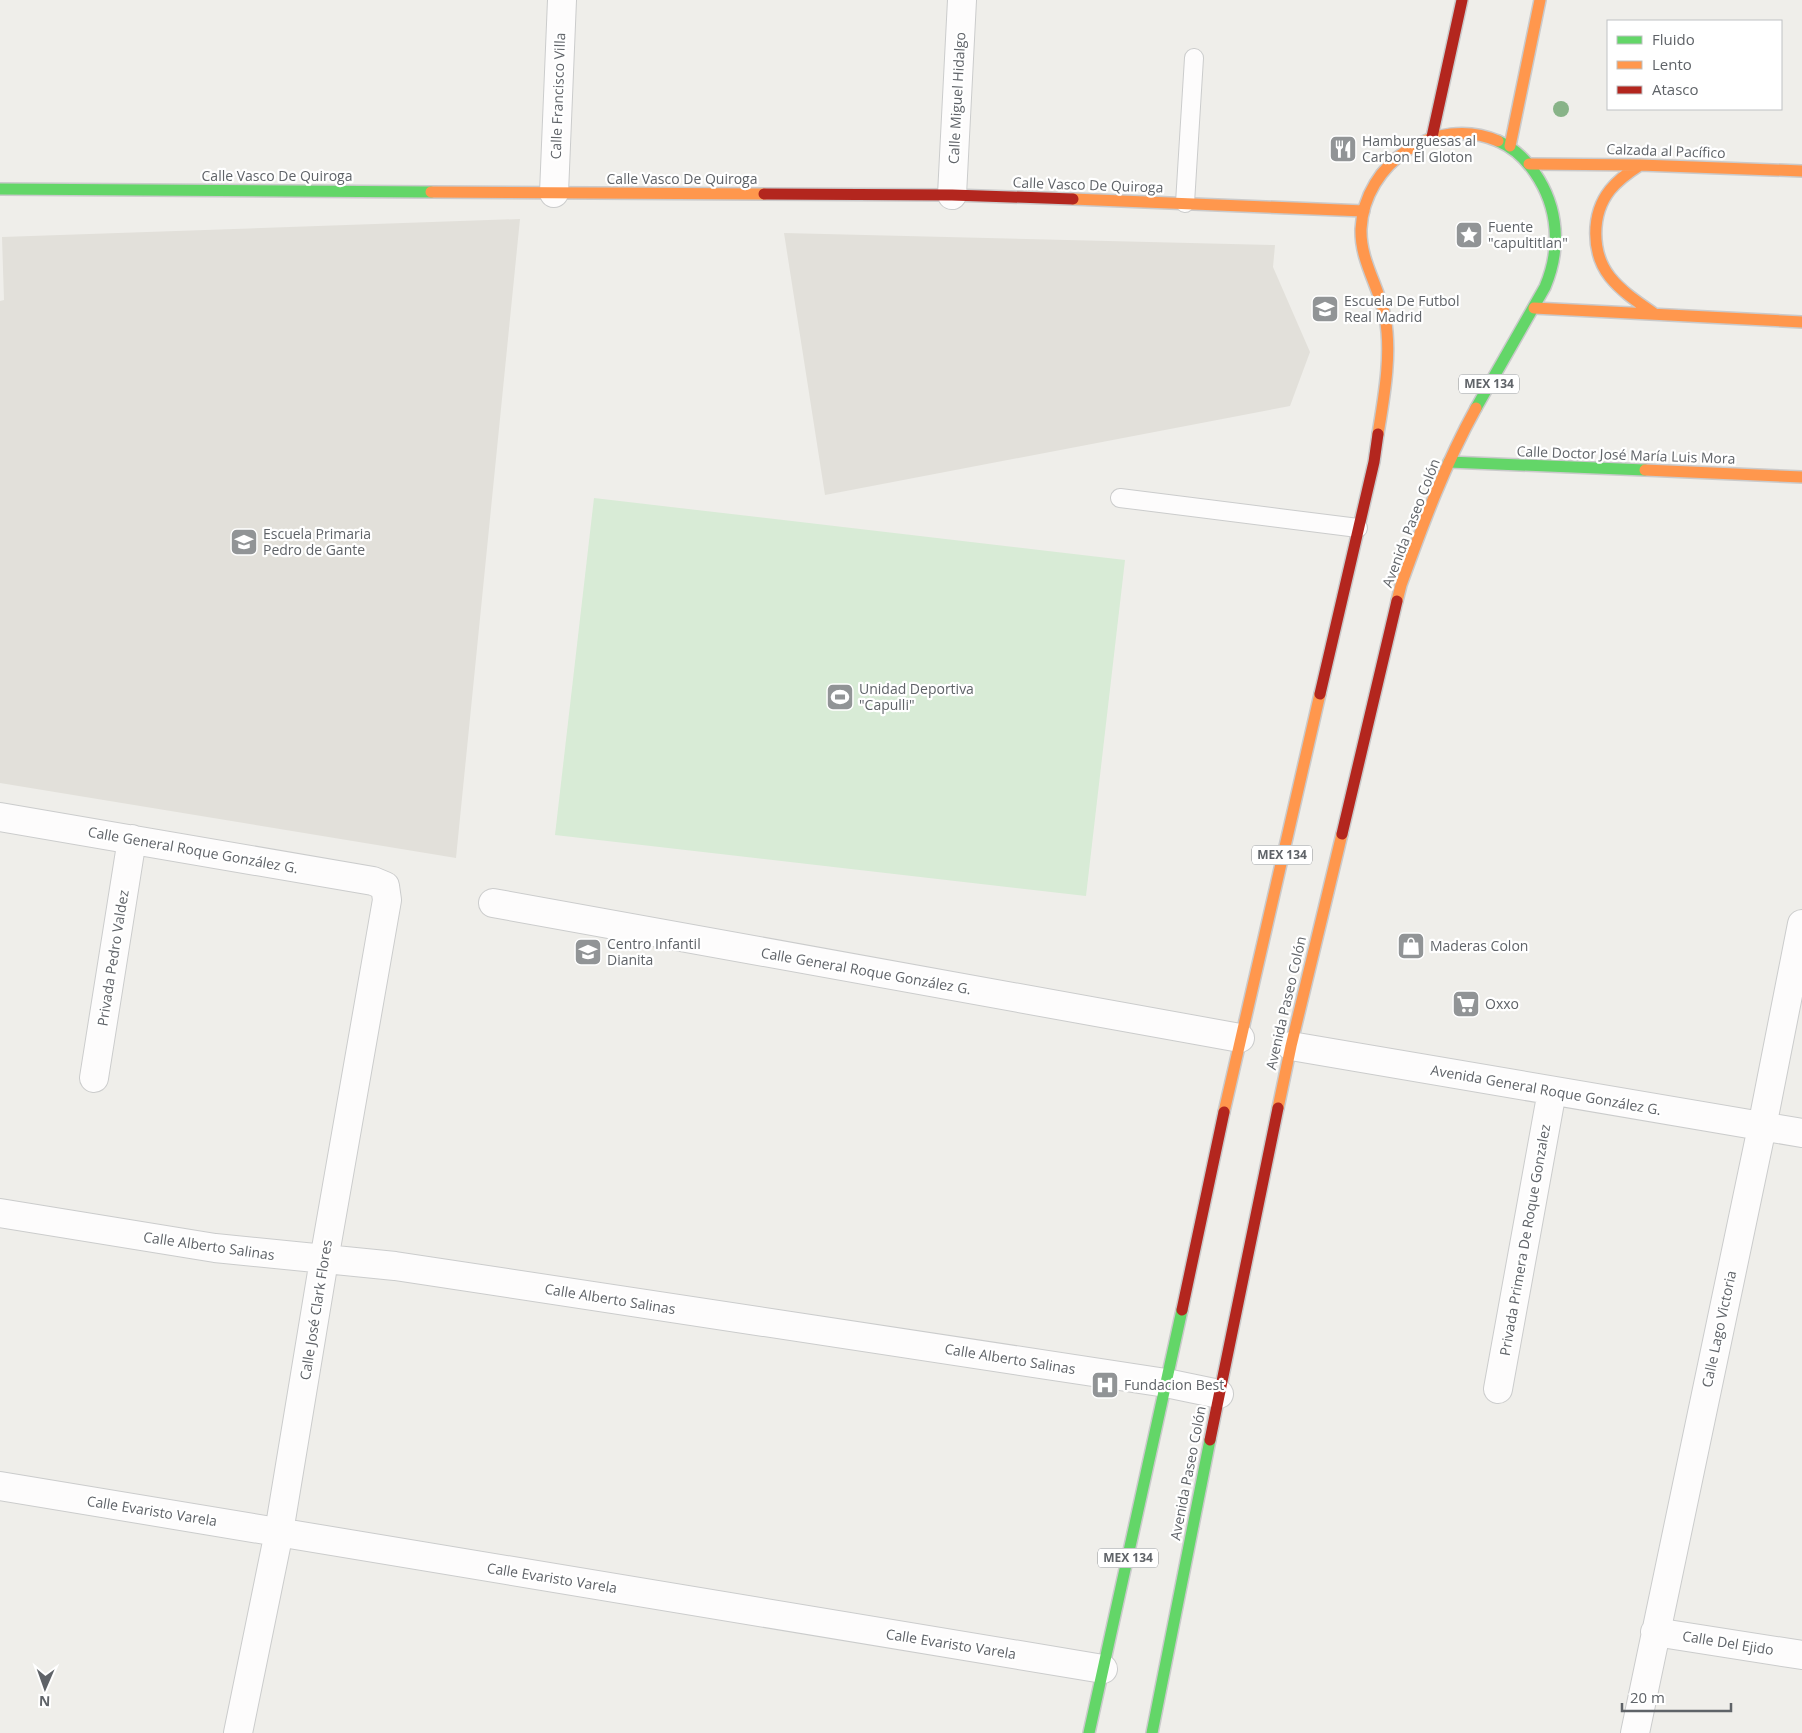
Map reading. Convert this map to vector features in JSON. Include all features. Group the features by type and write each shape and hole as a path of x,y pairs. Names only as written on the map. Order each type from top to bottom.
{"main road":[{"path":"1432,137 1462,0"},
{"path":"1510,146 1540,0"},
{"name":"Avenida Paseo Colón","path":"1152,1733 1219,1394 1291,1046 1401,585 1420,531 1462,434 1534,308 1552,272 1557,246 1556,221 1549,196 1529,164 1510,146 1485,135 1458,132 1432,137 1408,148 1388,165 1376,182 1364,211 1361,237 1364,256 1380,299 1386,326 1386,374 1374,462 1358,528"},
{"name":"Calzada al Pacífico","path":"1529,164 1640,165 1802,171"},
{"path":"1640,165 1617,182 1608,194 1598,217 1597,244 1604,269 1613,280 1625,294 1656,314"},
{"name":"Calle Vasco De Quiroga","path":"0,189 952,195 1364,211"},
{"path":"1534,308 1802,322"},
{"name":"Calle Doctor José María Luis Mora","path":"1449,462 1802,477"},
{"name":"MEX 134","path":"1089,1733 1240,1038 1358,528"}],"street":[{"name":"Calle Francisco Villa","path":"554,193 562,0"},
{"name":"Calle Miguel Hidalgo","path":"952,195 962,0"},
{"name":"Calle General Roque González G.","path":"0,817 373,881 385,886"},
{"name":"Privada Pedro Valdez","path":"94,1078 132,839"},
{"name":"Calle José Clark Flores","path":"238,1733 279,1532 387,900 385,886"},
{"name":"Calle General Roque González G.","path":"493,903 1240,1038"},
{"name":"Calle Lago Victoria","path":"1634,1733 1762,1127 1802,924"},
{"name":"Avenida General Roque González G.","path":"1291,1046 1552,1092 1802,1133"},
{"name":"Privada Primera De Roque Gonzalez","path":"1498,1389 1552,1092"},
{"name":"Calle Alberto Salinas","path":"0,1212 215,1248 395,1266 1166,1383 1219,1394"},
{"name":"Calle Evaristo Varela","path":"0,1486 1103,1669"},
{"name":"Calle Del Ejido","path":"1655,1632 1802,1655"}],"lane":[{"path":"1185,203 1194,58"},
{"path":"1120,498 1358,528"}],"shaded area":[{"name":"Escuela Primaria Pedro de Gante","path":"520,219 456,858 0,783 0,301 4,300 2,237"},
{"path":"784,233 1275,245 1273,267 1310,352 1290,406 825,495"}],"green space":[{"name":"Unidad Deportiva \"Capulli\"","path":"594,498 1125,560 1086,896 555,835"}],"traffic: fast":[{"path":"1476,408 1545,287 1554,258 1555,229 1553,214 1543,186 1523,158 1514,150 1498,141"},
{"path":"0,189 431,192"},
{"path":"1449,462 1645,470"},
{"path":"1089,1733 1182,1310"},
{"path":"1152,1733 1210,1440"}],"traffic: slow":[{"path":"1510,146 1540,0"},
{"path":"1378,434 1383,405 1388,346 1385,317 1361,241 1365,205 1375,184 1389,165 1407,150 1428,140 1451,134 1474,134 1498,141"},
{"path":"1529,164 1640,165 1802,171"},
{"path":"1640,165 1617,183 1604,200 1599,210 1597,222 1597,245 1599,257 1610,277 1625,292 1655,314"},
{"path":"431,192 764,194"},
{"path":"1073,199 1364,211"},
{"path":"1534,308 1802,322"},
{"path":"1397,601 1401,585 1435,495 1454,451 1476,408"},
{"path":"1645,470 1802,477"},
{"path":"1224,1112 1320,694"},
{"path":"1278,1108 1342,834"}],"traffic: jam":[{"path":"1432,137 1462,0"},
{"path":"764,194 952,195 1073,199"},
{"path":"1320,694 1374,462 1378,434"},
{"path":"1342,834 1397,601"},
{"path":"1210,1440 1278,1108"},
{"path":"1182,1310 1224,1112"}],"place":[{"name":"Hamburguesas al Carbon El Gloton","path":"1343,149"},
{"name":"Fuente \"capultitlan\"","path":"1469,235"},
{"name":"Escuela De Futbol Real Madrid","path":"1325,309"},
{"name":"Escuela Primaria Pedro de Gante","path":"244,542"},
{"name":"Unidad Deportiva \"Capulli\"","path":"840,697"},
{"name":"Maderas Colon","path":"1411,946"},
{"name":"Centro Infantil Dianita","path":"588,952"},
{"name":"Oxxo","path":"1466,1004"},
{"name":"Fundacion Best","path":"1105,1385"}]}
